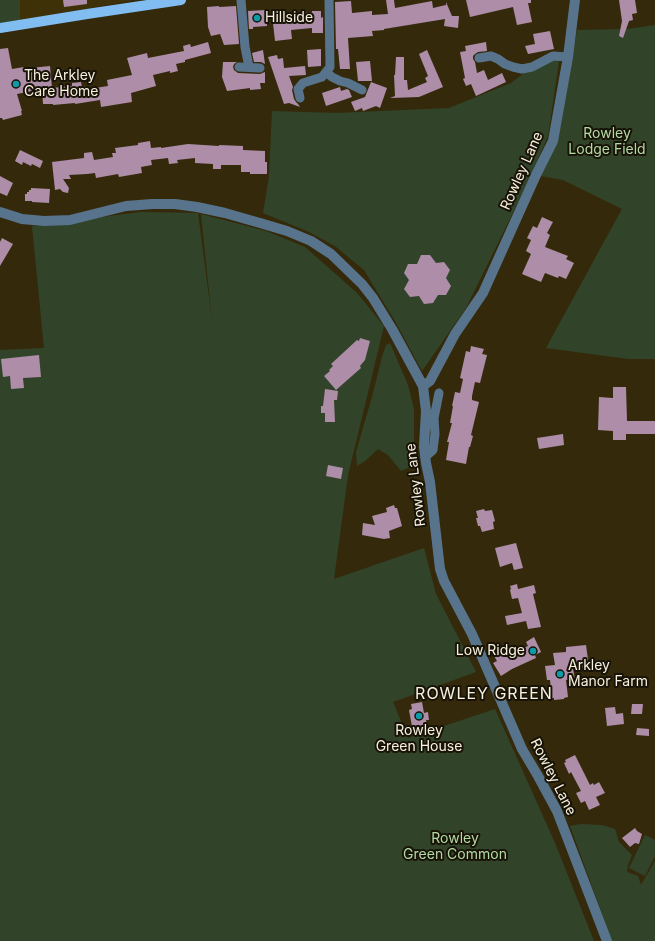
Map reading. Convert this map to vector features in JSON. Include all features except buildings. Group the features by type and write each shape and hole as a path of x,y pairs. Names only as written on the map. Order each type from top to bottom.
{"main road":[{"path":"0,28 181,0"}],"street":[{"path":"241,0 245,47 249,67"},
{"path":"300,98 298,89 303,83 322,77 330,67 329,0"},
{"name":"Rowley Lane","path":"575,0 568,57 554,141 536,175 483,293 455,334 430,380 423,386 426,411 424,446 430,482 440,569 444,581 472,634 522,749 557,811 607,941"},
{"path":"479,58 491,56 513,68 522,69 532,67 553,56 568,57"},
{"path":"239,67 260,68"},
{"path":"326,72 332,77 362,90"},
{"path":"0,212 22,219 44,222 70,220 126,206 175,204 226,213 287,231 311,241 331,254 362,284 373,298 388,323 423,386"},
{"path":"425,457 433,450 435,434 434,418 439,393"}],"shaded area":[{"path":"20,0 130,0 130,1 20,20"}],"green space":[{"path":"0,0 20,0 20,20 0,24"},
{"name":"Rowley Lodge Field","path":"655,25 655,359 629,359 546,348 622,209 563,180 541,176 558,138 577,30 628,29"},
{"path":"553,59 559,61 548,136 532,174 466,308 422,371 395,321 364,270 335,246 307,231 263,213 269,177 272,111 336,113 449,108 511,83 532,67"},
{"name":"Rowley Green Common","path":"141,212 198,213 212,320 201,214 266,231 305,247 357,293 384,326 348,475 334,579 424,548 436,594 476,672 393,702 408,738 495,709 555,843 594,941 0,941 0,350 44,348 32,226 67,224 94,218"},
{"path":"390,343 408,385 414,409 414,465 401,471 388,455 378,449 357,466 356,452 382,357 386,345"},
{"path":"581,824 602,825 615,829 619,842 632,855 627,872 638,876 641,885 655,861 655,941 612,941 570,826"},
{"path":"645,835 655,840 655,856 645,876 629,868"}],"place":[{"name":"Hillside","path":"257,18"},
{"name":"The Arkley Care Home","path":"16,84"},
{"name":"Low Ridge","path":"533,651"},
{"name":"Arkley Manor Farm","path":"560,674"},
{"name":"Rowley Green House","path":"419,716"}],"district":[{"name":"ROWLEY GREEN","path":"484,694"}]}
